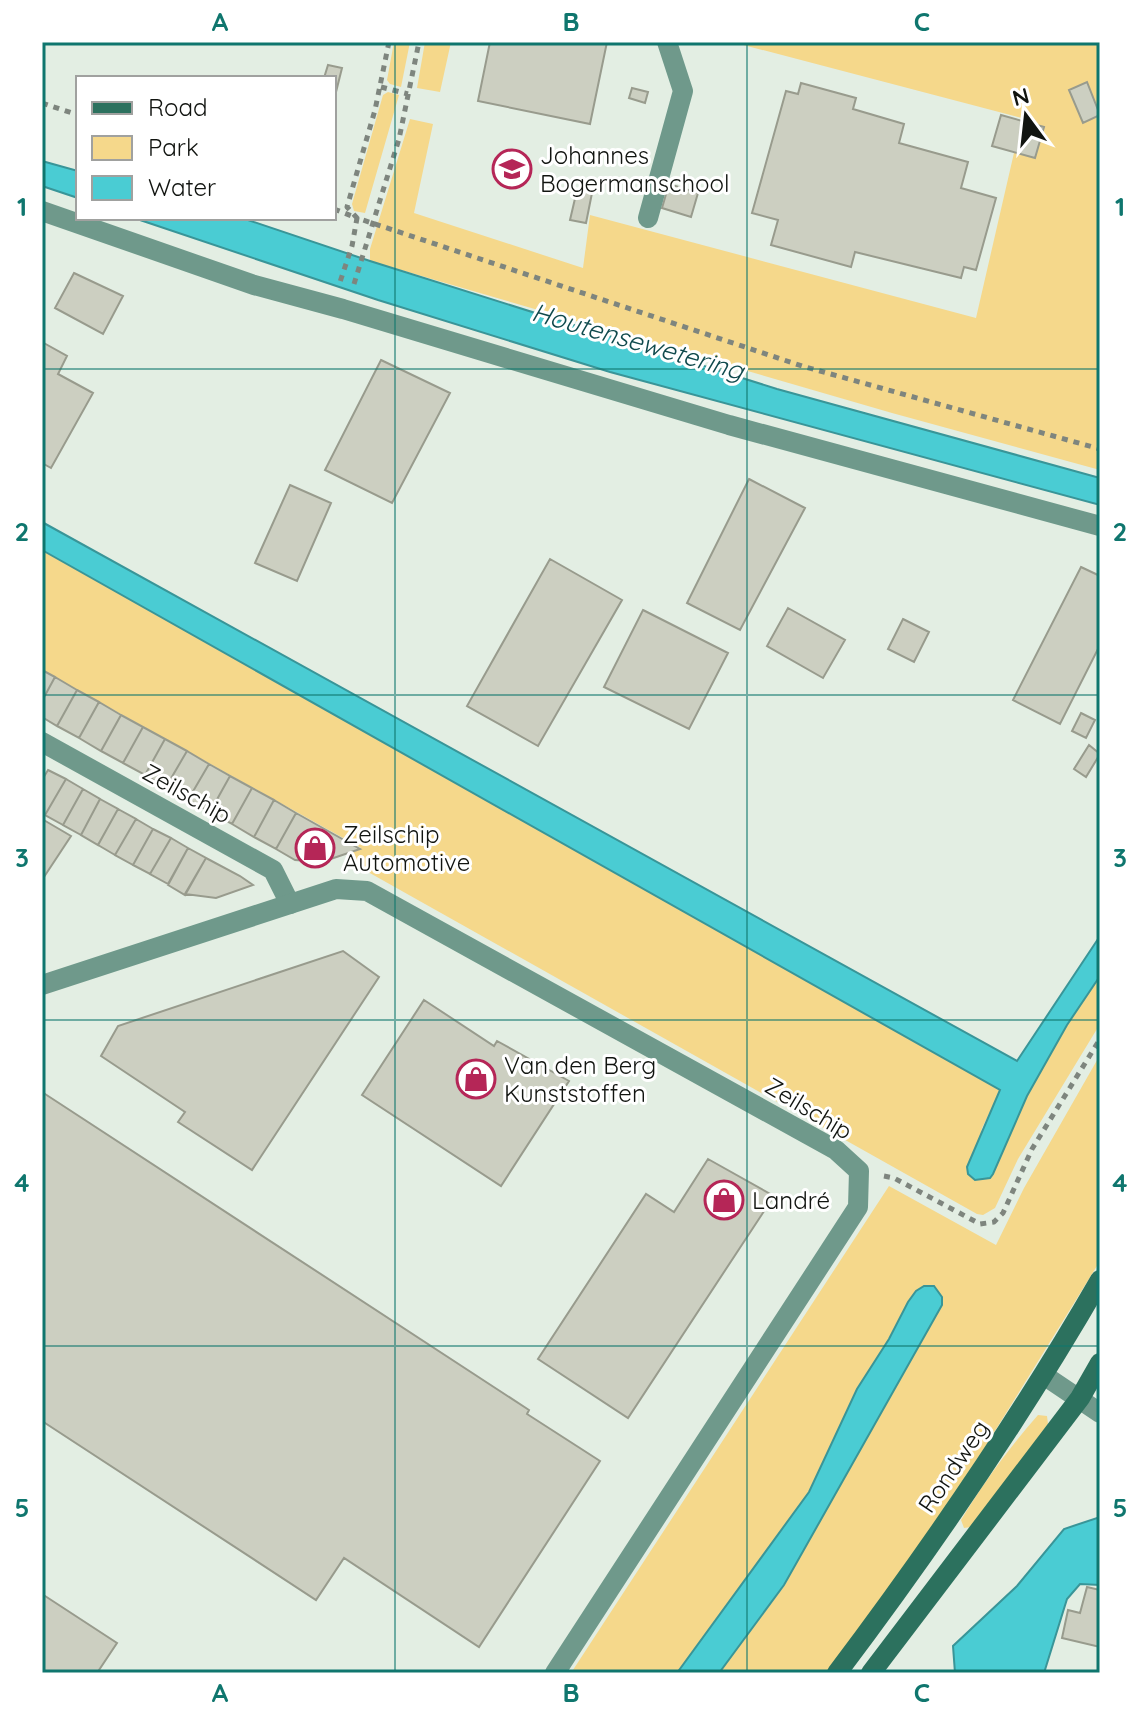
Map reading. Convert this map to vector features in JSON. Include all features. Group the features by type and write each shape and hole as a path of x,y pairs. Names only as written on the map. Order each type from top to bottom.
{"main road":[{"name":"Rondweg","path":"837,1673 909,1577 1045,1376 1100,1280"},
{"path":"871,1673 1080,1398 1100,1363"}],"street":[{"path":"648,218 683,91 667,42"},
{"path":"42,211 254,285 729,425 1100,526"},
{"name":"Zeilschip","path":"42,742 273,870 290,904"},
{"name":"Zeilschip","path":"42,985 336,889 367,891 836,1150 859,1171 858,1207 555,1673"},
{"path":"1045,1376 1100,1413"}],"path":[{"path":"357,218 347,207 381,87 389,42"},
{"path":"349,297 399,139 419,42"},
{"path":"381,87 408,94"},
{"path":"42,103 76,114"},
{"path":"336,210 802,366 1100,449"},
{"path":"337,291 352,246 357,218"},
{"path":"859,1171 894,1178 980,1224 994,1222 1003,1213 1032,1149 1100,1039"}],"green space":[{"path":"394,42 410,42 401,87 387,80"},
{"path":"425,42 451,42 440,92 417,88"},
{"path":"732,42 1100,42 1100,470 892,413 370,261 370,249 410,119 433,124 414,213 583,268 590,215 976,318 1022,118"},
{"path":"388,92 399,95 365,213 354,211 352,204 383,95"},
{"path":"42,550 1001,1090 982,1128 973,1175 979,1178 993,1174 1002,1148 1039,1072 1100,976 1100,1024 1018,1159 995,1208 983,1215 977,1214 352,863 348,853 361,848 42,670"},
{"path":"1100,1055 1100,1261 982,1452 834,1673 719,1673 785,1585 924,1286 908,1302 857,1389 809,1492 677,1673 571,1673 889,1186 996,1245 1024,1188"},
{"path":"1038,1415 1047,1416 1048,1424 971,1527 964,1528 961,1520 979,1492"}],"water":[{"path":"42,161 76,170 76,197 42,186"},
{"path":"140,220 248,220 777,389 1100,478 1100,505 610,372 378,300"},
{"path":"42,522 1017,1061 1100,936 1100,976 1067,1025 1027,1096 993,1174 990,1178 975,1180 968,1174 967,1167 1000,1090 42,550"},
{"path":"924,1286 934,1286 942,1297 942,1305 784,1585 719,1673 677,1673 809,1492 857,1389 908,1302"},
{"path":"1100,1519 1100,1585 1080,1584 1067,1599 1044,1673 955,1673 953,1646 1017,1586 1064,1529"}],"building":[{"path":"490,42 607,42 590,124 478,101"},
{"path":"328,65 342,68 336,92 336,76 325,76"},
{"path":"1087,82 1100,115 1083,123 1069,90"},
{"path":"801,83 856,98 853,109 904,124 899,143 968,162 961,188 996,198 976,270 964,267 961,278 855,252 851,267 771,245 778,220 752,213 786,91 798,94"},
{"path":"632,88 648,92 645,103 629,98"},
{"path":"1001,115 1044,127 1035,158 992,146"},
{"path":"669,184 698,193 691,217 662,208"},
{"path":"577,190 592,193 586,223 570,220"},
{"path":"74,273 123,296 103,334 55,308"},
{"path":"42,342 67,356 58,374 93,393 51,468 42,463"},
{"path":"381,360 450,393 392,503 325,470"},
{"path":"749,479 805,508 740,630 687,603"},
{"path":"290,485 331,503 297,581 255,563"},
{"path":"550,559 622,600 538,746 467,706"},
{"path":"1081,567 1100,576 1100,645 1060,724 1013,700"},
{"path":"788,608 845,640 823,678 767,646"},
{"path":"643,610 728,653 689,729 604,687"},
{"path":"903,619 929,632 914,662 888,649"},
{"path":"42,670 55,677 42,701"},
{"path":"55,677 77,690 57,726 42,717 42,701"},
{"path":"77,690 99,702 79,738 57,726"},
{"path":"99,702 121,715 101,751 79,738"},
{"path":"1081,713 1095,720 1086,738 1072,731"},
{"path":"121,715 143,727 123,763 101,751"},
{"path":"143,727 165,739 145,775 123,763"},
{"path":"165,739 187,751 166,787 145,775"},
{"path":"1089,745 1100,754 1086,777 1074,769"},
{"path":"187,751 209,764 188,800 166,787"},
{"path":"209,764 230,776 210,812 188,800"},
{"path":"48,770 66,779 45,815 42,813 42,780"},
{"path":"230,776 252,788 232,824 210,812"},
{"path":"66,779 83,789 63,825 45,815"},
{"path":"252,788 274,800 254,837 232,824"},
{"path":"83,789 100,799 81,835 63,825"},
{"path":"100,799 118,809 98,845 81,835"},
{"path":"274,800 296,813 276,849 254,837"},
{"path":"118,809 136,819 115,855 98,845"},
{"path":"296,813 360,849 322,862 295,860 276,849"},
{"path":"42,819 71,836 42,880"},
{"path":"136,819 153,829 133,865 115,855"},
{"path":"153,829 171,838 150,874 133,865"},
{"path":"171,838 188,848 168,884 150,874"},
{"path":"188,848 206,858 185,895 168,885"},
{"path":"206,858 253,885 216,898 185,894"},
{"path":"343,951 379,977 252,1170 178,1122 185,1112 101,1056 118,1026"},
{"path":"424,1000 494,1046 497,1041 569,1081 501,1186 362,1095"},
{"path":"42,1092 529,1410 527,1414 600,1461 479,1647 344,1558 316,1600 42,1421"},
{"path":"708,1159 774,1196 628,1418 538,1359 646,1194 674,1212"},
{"path":"1087,1587 1100,1590 1100,1647 1062,1638 1068,1610 1080,1613"},
{"path":"42,1594 117,1643 97,1673 42,1673"}],"place":[{"name":"Johannes Bogermanschool","path":"512,169"},
{"name":"Zeilschip Automotive","path":"315,848"},
{"name":"Van den Berg Kunststoffen","path":"476,1079"},
{"name":"Landré","path":"724,1200"}],"water label":[{"name":"Houtensewetering","path":"638,341"}]}
